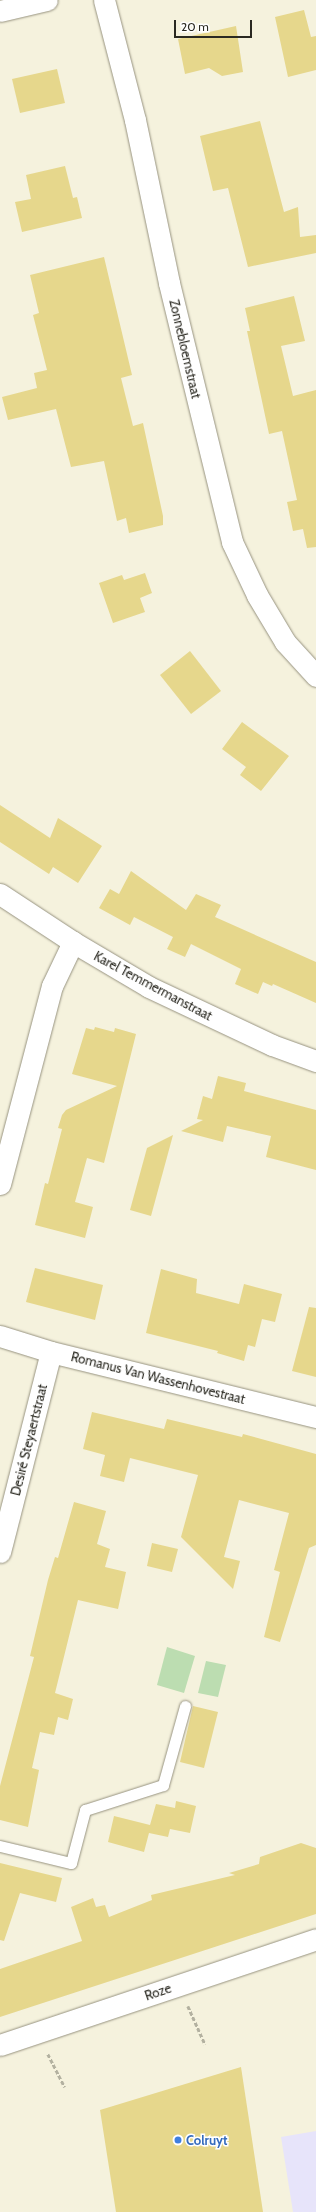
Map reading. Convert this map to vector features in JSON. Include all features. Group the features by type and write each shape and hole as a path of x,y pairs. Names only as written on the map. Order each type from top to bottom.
{"street":[{"path":"0,11 47,0"},
{"name":"Zonnebloemstraat","path":"104,0 135,120 169,283 232,542 257,595 285,642 316,676"},
{"name":"Karel Temmermanstraat","path":"0,894 73,942 149,987 205,1015 272,1045 316,1061"},
{"path":"0,1184 52,986 73,942"},
{"name":"Romanus Van Wassenhovestraat","path":"0,1336 51,1352 316,1417"},
{"name":"Desiré Steyaertstraat","path":"0,1552 51,1352"},
{"name":"Roze","path":"0,2045 316,1939"}],"lane":[{"path":"0,1846 71,1863 85,1810 164,1785 185,1706"}],"path":[{"path":"179,1985 205,2044"},
{"path":"37,2032 65,2087"}],"shaded area":[{"path":"316,2131 316,2212 293,2212 281,2137"}],"green space":[{"path":"167,1647 195,1656 184,1693 157,1685"},
{"path":"206,1661 226,1665 218,1697 198,1693"}],"building":[{"path":"304,10 311,37 316,36 316,70 288,77 275,17"},
{"path":"236,26 243,72 222,76 209,68 185,74 178,39"},
{"path":"57,69 65,103 20,113 12,79"},
{"path":"260,121 284,212 298,207 300,237 316,235 316,253 248,267 228,188 213,191 200,136"},
{"path":"65,166 73,198 77,197 82,218 22,232 15,202 31,199 26,175"},
{"path":"104,257 132,375 121,378 133,426 143,423 163,516 163,525 129,533 126,518 117,521 104,461 71,467 56,409 8,420 2,397 37,388 34,373 47,370 33,315 39,313 30,275"},
{"path":"294,296 305,341 281,346 293,396 316,390 316,547 307,548 303,529 293,531 287,502 297,500 282,431 269,434 247,331 250,331 245,308"},
{"path":"145,573 152,593 140,598 145,612 113,623 99,583 122,575 124,580"},
{"path":"190,651 221,691 191,714 160,675"},
{"path":"242,722 289,756 261,791 240,775 246,767 222,749"},
{"path":"0,805 50,838 58,818 102,846 78,883 53,867 49,874 0,842"},
{"path":"131,871 186,910 196,894 221,905 215,917 316,962 316,1003 273,984 272,986 263,982 258,994 235,984 241,969 191,944 185,957 167,949 173,937 134,917 130,925 99,908 110,889 119,894"},
{"path":"95,1027 114,1032 115,1028 136,1034 104,1163 87,1158 75,1202 93,1207 85,1238 35,1225 45,1183 48,1184 62,1129 58,1128 62,1115 66,1110 117,1086 72,1074 86,1028 94,1030"},
{"path":"218,1076 246,1083 244,1091 316,1110 316,1170 266,1157 271,1136 227,1126 223,1142 181,1131 203,1120 197,1119 203,1096 212,1099"},
{"path":"173,1135 151,1216 130,1210 147,1148"},
{"path":"35,1268 103,1285 95,1320 26,1302"},
{"path":"161,1269 197,1279 196,1293 239,1304 244,1284 282,1294 275,1322 262,1319 255,1347 248,1345 244,1361 217,1353 218,1351 146,1333"},
{"path":"309,1307 316,1308 316,1377 292,1371"},
{"path":"92,1412 164,1429 167,1419 242,1437 243,1434 316,1454 316,1545 309,1548 280,1642 264,1637 280,1572 274,1570 289,1513 239,1500 224,1557 240,1561 233,1589 181,1537 198,1475 130,1458 124,1482 100,1476 105,1455 83,1449"},
{"path":"74,1502 106,1511 97,1544 110,1549 105,1567 126,1572 118,1609 78,1600 55,1693 73,1699 68,1720 58,1717 54,1735 40,1732 32,1768 39,1770 28,1827 0,1820 0,1786 34,1657 30,1656 48,1580 55,1557 58,1558"},
{"path":"152,1543 178,1549 172,1572 147,1566"},
{"path":"193,1706 218,1712 204,1768 180,1762"},
{"path":"176,1801 196,1806 190,1833 170,1829 168,1837 149,1833 144,1852 108,1842 114,1816 150,1825 156,1804 175,1808"},
{"path":"301,1843 316,1848 316,1914 0,2017 0,1969 82,1941 71,1907 93,1898 96,1907 105,1905 109,1917 152,1900 151,1895 235,1875 229,1873 259,1864 260,1857"},
{"path":"0,1863 62,1878 56,1902 20,1893 4,1941 0,1940"},
{"name":"Colruyt","path":"241,2067 263,2212 116,2212 100,2110"}],"place":[{"name":"Colruyt","path":"178,2140"}]}
